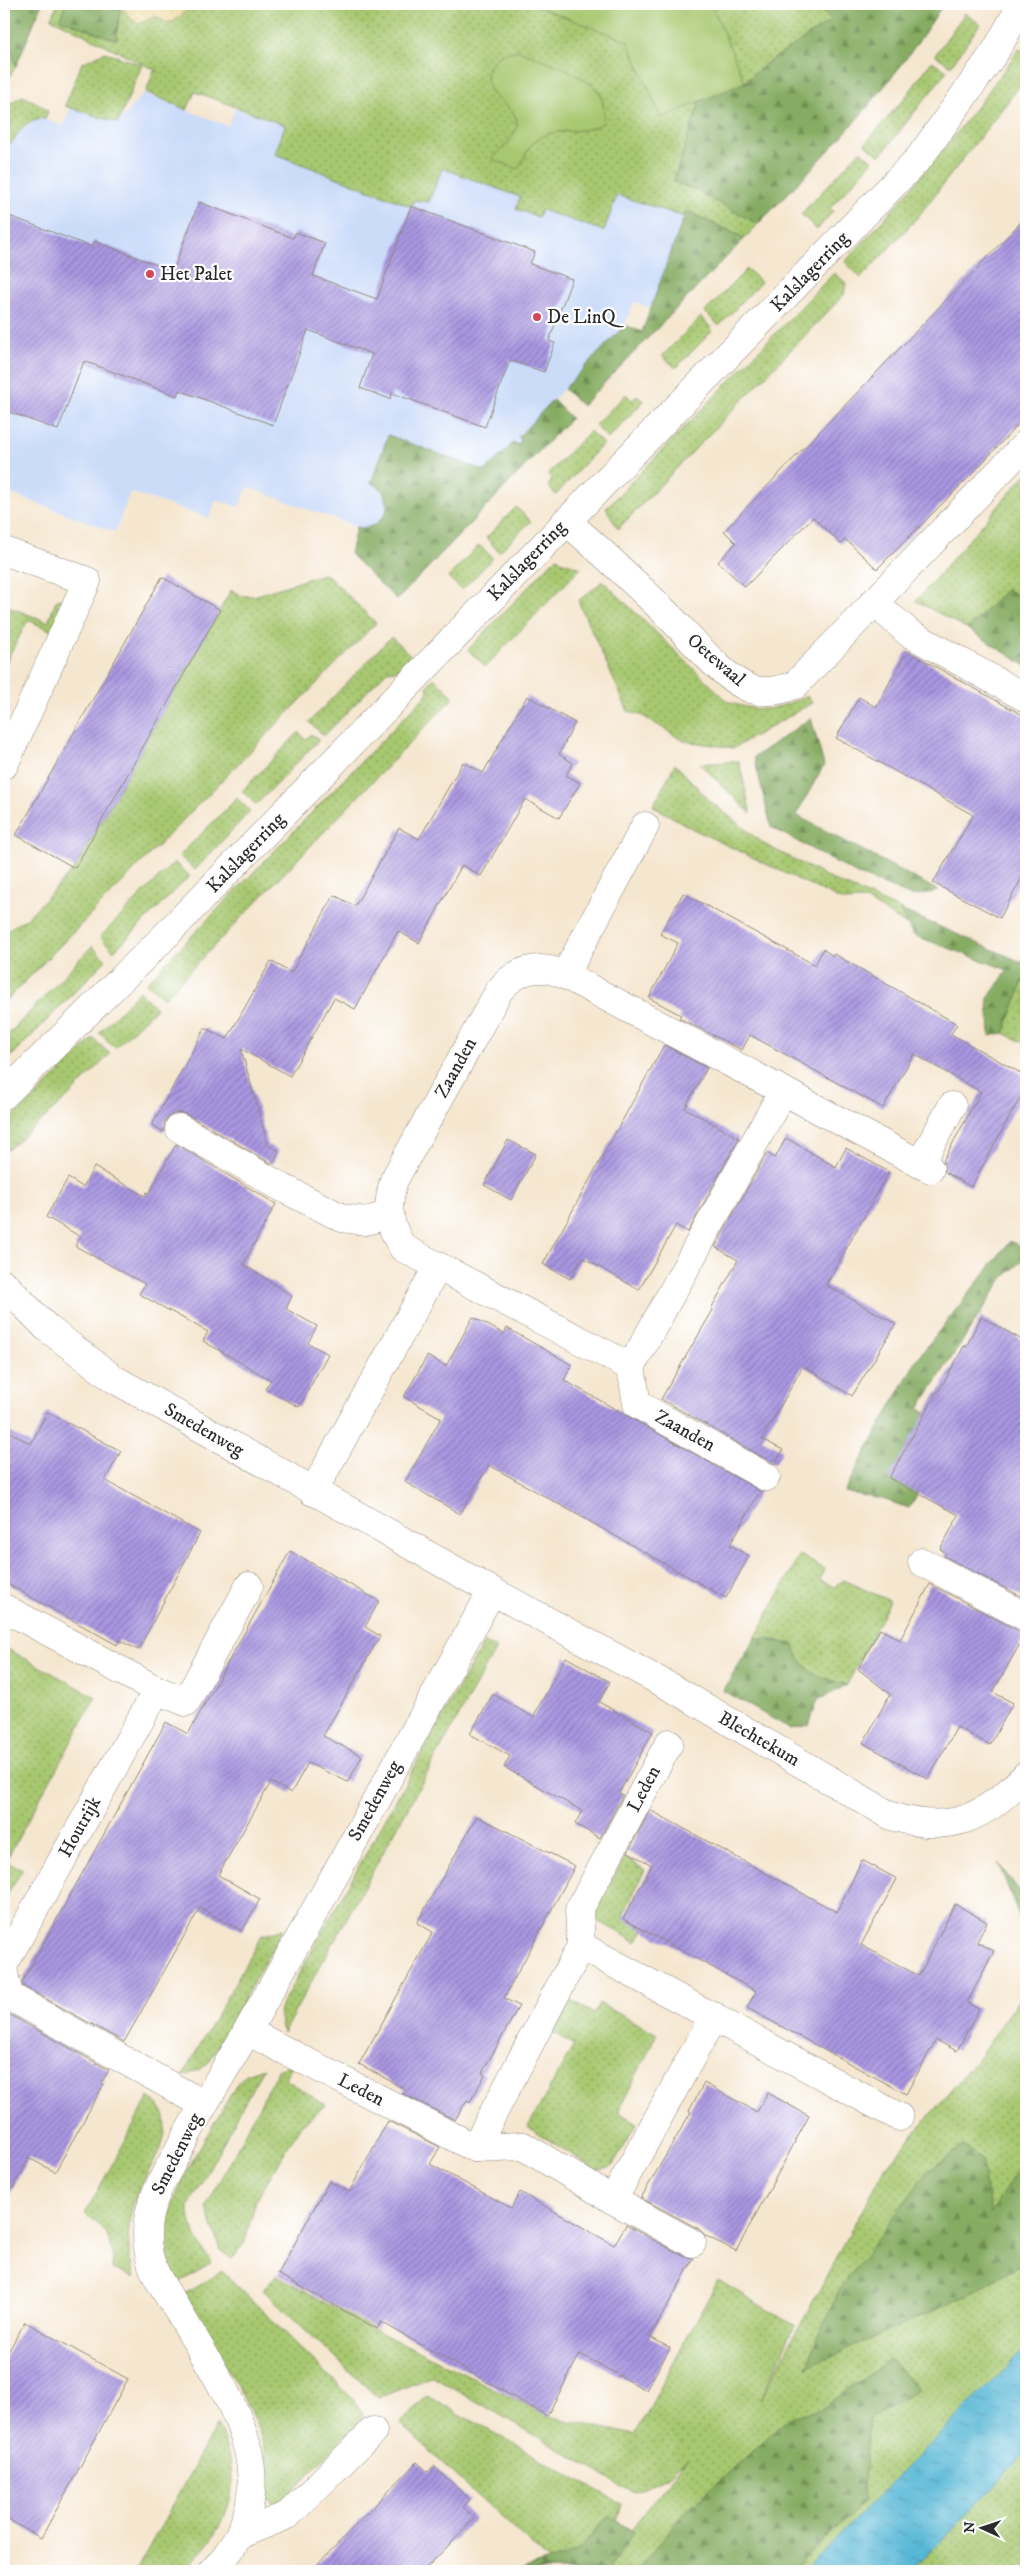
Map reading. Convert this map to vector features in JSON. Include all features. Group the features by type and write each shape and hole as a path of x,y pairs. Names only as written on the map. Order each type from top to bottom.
{"street":[{"name":"Kalslagerring","path":"4,1095 163,938 920,157 996,52 1022,4"},
{"name":"Oetewaal","path":"566,521 612,560 720,668 740,683 761,691 778,691 795,684 1026,444"},
{"path":"4,551 87,581 4,765"},
{"path":"874,602 909,633 1026,698"},
{"path":"565,974 645,826"},
{"name":"Zaanden","path":"766,1477 636,1404 630,1367 403,1248 393,1232 388,1215 389,1197 394,1180 498,991 517,974 529,969 554,969 565,974 925,1166 952,1106"},
{"path":"630,1367 783,1091"},
{"path":"179,1128 283,1188 342,1218 366,1221 388,1215"},
{"path":"313,1492 438,1266"},
{"name":"Smedenweg","path":"4,1284 47,1328 114,1379 492,1591 247,2032 203,2104 158,2188 149,2211 147,2235 150,2265 230,2400 245,2435 252,2466 250,2502 241,2534 231,2552 213,2571"},
{"path":"922,1562 1026,1617"},
{"path":"4,1608 157,1690 186,1702 249,1586"},
{"name":"Blechtekum","path":"492,1591 674,1689 891,1816 920,1823 945,1824 969,1820 996,1804 1026,1775"},
{"name":"Houtrijk","path":"4,1964 157,1690"},
{"name":"Leden","path":"581,1946 579,1910 669,1743"},
{"path":"475,2148 581,1946 899,2117"},
{"path":"4,1973 9,1996 203,2104"},
{"path":"614,2200 714,2016"},
{"name":"Leden","path":"247,2032 475,2148 523,2146 614,2200 692,2243"},
{"path":"241,2534 288,2515 372,2431"}],"shaded area":[{"path":"144,93 228,126 235,108 285,125 275,154 414,200 429,202 442,168 520,197 516,210 538,217 541,210 603,231 617,195 684,217 651,308 634,302 625,325 518,437 522,439 519,445 513,443 485,472 388,435 376,485 386,498 386,513 379,522 369,527 356,527 248,487 239,507 216,500 209,518 130,492 115,532 4,491 4,143 11,144 21,130 37,119 41,118 63,126 71,108 118,123"}],"green space":[{"path":"4,4 42,4 16,66 4,21"},
{"path":"58,4 943,4 922,36 875,97 745,238 687,211 684,217 617,195 604,231 541,210 538,217 516,209 520,197 442,168 429,202 414,200 411,206 275,154 285,125 195,92 187,110 146,92 154,71 159,72 51,18"},
{"path":"65,4 121,4 116,40 60,19"},
{"path":"531,4 711,4 745,82 661,118 628,41"},
{"path":"816,4 943,4 880,92 833,146 758,224 690,188 673,182 700,101 745,82 767,63 832,20"},
{"path":"965,13 980,24 951,66 935,55"},
{"path":"4,21 16,66 4,85"},
{"path":"1019,49 1026,53 1026,75 1013,95 916,219 861,278 845,262 936,158"},
{"path":"518,50 559,66 589,83 599,92 604,110 603,123 594,127 545,135 536,140 529,148 518,169 492,159 508,143 517,125 511,110 491,93 486,72 498,55"},
{"path":"105,52 142,65 118,123 65,106 82,63"},
{"path":"932,61 947,71 880,156 865,144 907,95"},
{"path":"22,96 40,104 48,111 45,119 29,122 11,144 4,143 4,107"},
{"path":"860,151 873,161 830,208 833,211 817,230 801,214"},
{"path":"686,211 745,238 582,406 564,389 625,325 642,332"},
{"path":"747,269 761,282 719,326 705,312"},
{"path":"834,273 846,283 844,295 618,529 606,508"},
{"path":"701,317 713,330 676,368 662,356"},
{"path":"626,394 632,400 637,395 644,401 608,439 595,425"},
{"path":"553,400 571,418 397,600 350,554 356,527 369,527 380,520 386,513 387,504 382,491 371,483 388,435 485,471 513,443 519,445 521,439 518,437"},
{"path":"590,431 603,444 556,495 548,486 552,480 548,474"},
{"path":"1026,474 1026,601 1007,590 968,629 916,601"},
{"path":"516,507 531,521 499,552 486,538"},
{"path":"479,545 493,558 462,590 448,577"},
{"path":"557,557 561,561 581,568 485,667 468,650"},
{"path":"323,574 329,576 376,623 4,1003 4,932 27,918 75,868 231,590 242,596 254,596"},
{"path":"603,581 727,701 759,709 786,705 807,696 812,703 734,748 684,741 643,716 628,711 578,601"},
{"path":"1007,589 1026,601 1026,666 968,629"},
{"path":"60,599 66,604 54,632 28,620 4,666 4,612 6,606 48,622 56,601"},
{"path":"391,637 417,661 411,668 387,671 324,736 309,722"},
{"path":"434,678 454,697 164,998 146,983 425,696 428,691 427,686"},
{"path":"811,718 824,765 796,815 939,891 912,896 859,875 771,827 754,757"},
{"path":"299,732 305,740 311,734 319,740 256,805 242,791"},
{"path":"739,761 751,814 700,764"},
{"path":"675,764 710,801 764,844 837,882 899,909 907,925 866,900 843,901 693,829 653,806"},
{"path":"237,798 250,811 195,870 179,856"},
{"path":"174,862 190,876 114,951 100,937"},
{"path":"899,909 1026,964 1026,973 1004,1033 990,1036 988,998 1008,970 913,935"},
{"path":"92,946 106,960 4,1064 4,1039"},
{"path":"1026,973 1026,1044 1004,1033"},
{"path":"139,991 156,1008 115,1048 99,1033"},
{"path":"93,1038 110,1054 67,1098 4,1153 4,1124 33,1099"},
{"path":"1010,1241 1026,1248 1026,1258 1004,1277 919,1408 956,1431 909,1508 882,1499 844,1492 917,1359"},
{"path":"800,1555 824,1569 820,1580 834,1587 844,1580 890,1601 847,1685 815,1675 780,1641 755,1638"},
{"path":"755,1638 794,1644 802,1662 813,1673 847,1685 818,1700 809,1725 791,1729 723,1691"},
{"path":"484,1642 496,1649 283,2033 279,2012 282,2004"},
{"path":"4,1647 96,1697 5,1862 23,1869 4,1900"},
{"path":"625,1857 645,1870 622,1917 644,1930 636,1942 591,1917"},
{"path":"998,1863 1026,1899 1026,1933"},
{"path":"283,1929 209,2062 201,2069 182,2077 261,1936"},
{"path":"1026,1992 1026,2348 803,2571 518,2571 549,2561 400,2424 427,2396 622,2504 617,2521 631,2530 688,2457 670,2475 634,2493 433,2376 378,2398 263,2290 276,2275 379,2332 552,2417 635,2435 718,2280 795,2326 760,2400 885,2168 980,2056"},
{"path":"567,1999 594,2014 599,2003 657,2034 618,2112 637,2123 612,2166 596,2170 528,2127 574,2045 550,2031"},
{"path":"294,2062 285,2079 326,2105 301,2125 256,2200 245,2242 232,2259 220,2250 206,2207 278,2070"},
{"path":"263,2068 189,2206 190,2221 193,2229 199,2243 212,2263 175,2285 164,2249 166,2225 172,2205 192,2161 238,2082 246,2074"},
{"path":"149,2097 161,2108 165,2120 165,2133 161,2147 139,2189 131,2211 129,2240 134,2278 112,2269 112,2252 108,2237 85,2214"},
{"path":"964,2145 981,2160 991,2213 1026,2155 1026,2262 970,2294 806,2367 838,2292 928,2171"},
{"path":"222,2271 352,2398 363,2413 360,2421 282,2502 276,2504 267,2498 265,2452 254,2418 235,2382 181,2296"},
{"path":"890,2360 919,2390 869,2418 862,2504 791,2571 637,2571 681,2516 790,2417 819,2410"},
{"path":"217,2424 226,2447 231,2468 232,2486 229,2504 223,2521 200,2554 184,2571 136,2571"},
{"path":"1026,2452 1026,2571 912,2571"},
{"path":"609,2515 633,2532 608,2571 518,2571 563,2557 580,2549"}],"sand":[{"path":"125,4 225,4 210,10 194,5 173,22 165,22 156,16 139,24 130,18 124,8"}],"water":[{"path":"1026,2348 1026,2452 912,2571 803,2571"}],"building":[{"path":"199,202 293,238 296,232 325,243 313,276 377,299 411,206 535,252 530,264 572,279 549,341 555,343 544,372 510,360 485,427 392,393 390,399 360,388 372,354 308,330 273,425 179,390 177,396 84,361 58,430 4,410 4,214 92,247 94,241 173,271"},
{"path":"1026,217 1026,416 971,475 877,569 845,539 841,544 813,517 745,587 718,562 736,543 724,531"},
{"path":"162,577 220,610 75,868 16,835"},
{"path":"907,651 1026,717 1026,870 1000,918 933,883 973,815 836,738 859,697 876,707"},
{"path":"527,696 575,723 559,754 573,763 566,775 580,783 559,818 525,799 481,876 462,865 419,943 398,931 355,1009 334,998 290,1076 241,1049 268,1145 279,1151 272,1164 186,1114 179,1112 171,1115 165,1121 164,1132 152,1125 205,1028 227,1039 271,961 291,973 334,895 355,906 399,828 419,839 463,762 483,773"},
{"path":"683,893 815,965 823,949 833,956 834,954 957,1024 951,1034 1026,1076 1026,1087 971,1187 945,1172 943,1161 981,1092 914,1054 883,1108 750,1035 742,1050 679,1018 681,1015 649,998 678,943 660,934"},
{"path":"664,1045 707,1068 685,1108 739,1138 688,1232 676,1225 639,1290 582,1257 570,1279 543,1264"},
{"path":"786,1138 836,1167 846,1148 889,1172 826,1285 896,1324 852,1396 803,1366 762,1439 783,1450 775,1464 661,1399 713,1310 711,1309 738,1260 715,1247 767,1153 775,1158"},
{"path":"508,1140 536,1154 511,1200 484,1185"},
{"path":"176,1144 276,1204 243,1264 292,1296 286,1309 317,1326 308,1343 328,1354 299,1407 265,1389 271,1380 203,1341 208,1332 139,1294 145,1284 75,1246 81,1237 46,1217 68,1178 83,1187 94,1167 145,1196 147,1192 149,1193"},
{"path":"473,1317 504,1334 507,1328 572,1365 564,1380 760,1491 730,1545 749,1556 726,1598 489,1465 460,1514 405,1482 441,1418 404,1397 427,1356 446,1366"},
{"path":"981,1317 1026,1342 1026,1599 944,1556 946,1553 940,1549 959,1515 889,1478 964,1346 966,1347"},
{"path":"47,1412 121,1451 105,1480 200,1533 138,1650 119,1640 117,1645 4,1582 4,1429 31,1444"},
{"path":"290,1551 379,1601 365,1627 380,1636 323,1736 362,1756 348,1782 308,1763 291,1793 271,1782 218,1875 260,1899 242,1931 200,1908 124,2042 23,1986 22,1982 166,1722 188,1734"},
{"path":"930,1584 1026,1633 993,1692 1013,1703 990,1745 957,1727 928,1779 863,1743 890,1694 858,1669 880,1629 900,1640"},
{"path":"566,1657 610,1682 599,1702 653,1732 619,1793 623,1795 600,1838 575,1824 582,1811 504,1767 510,1756 470,1734 493,1694 533,1717"},
{"path":"650,1810 837,1912 862,1860 897,1879 861,1945 919,1976 955,1904 987,1922 977,1942 994,1951 967,2003 979,2009 957,2051 936,2040 906,2094 747,2008 756,1991 623,1919 652,1865 628,1852"},
{"path":"477,1816 575,1866 504,1998 519,2006 482,2073 485,2075 470,2102 467,2100 455,2120 402,2093 405,2089 359,2064 433,1932 417,1923"},
{"path":"5,2012 109,2070 102,2082 104,2084 55,2172 29,2158 4,2204"},
{"path":"704,2083 757,2112 768,2093 809,2116 736,2251 706,2236 699,2229 641,2198 691,2112 689,2111"},
{"path":"388,2121 440,2147 430,2164 511,2208 520,2192 614,2245 626,2225 685,2257 694,2258 650,2337 670,2348 646,2390 580,2354 547,2416 381,2322 377,2329 278,2274 329,2181 349,2192"},
{"path":"25,2322 128,2379 41,2538 4,2517 4,2359"},
{"path":"417,2462 428,2472 434,2466 470,2500 463,2507 475,2518 452,2542 423,2571 311,2571"}],"place":[{"name":"Het Palet","path":"150,274"},
{"name":"De LinQ","path":"537,317"}]}
